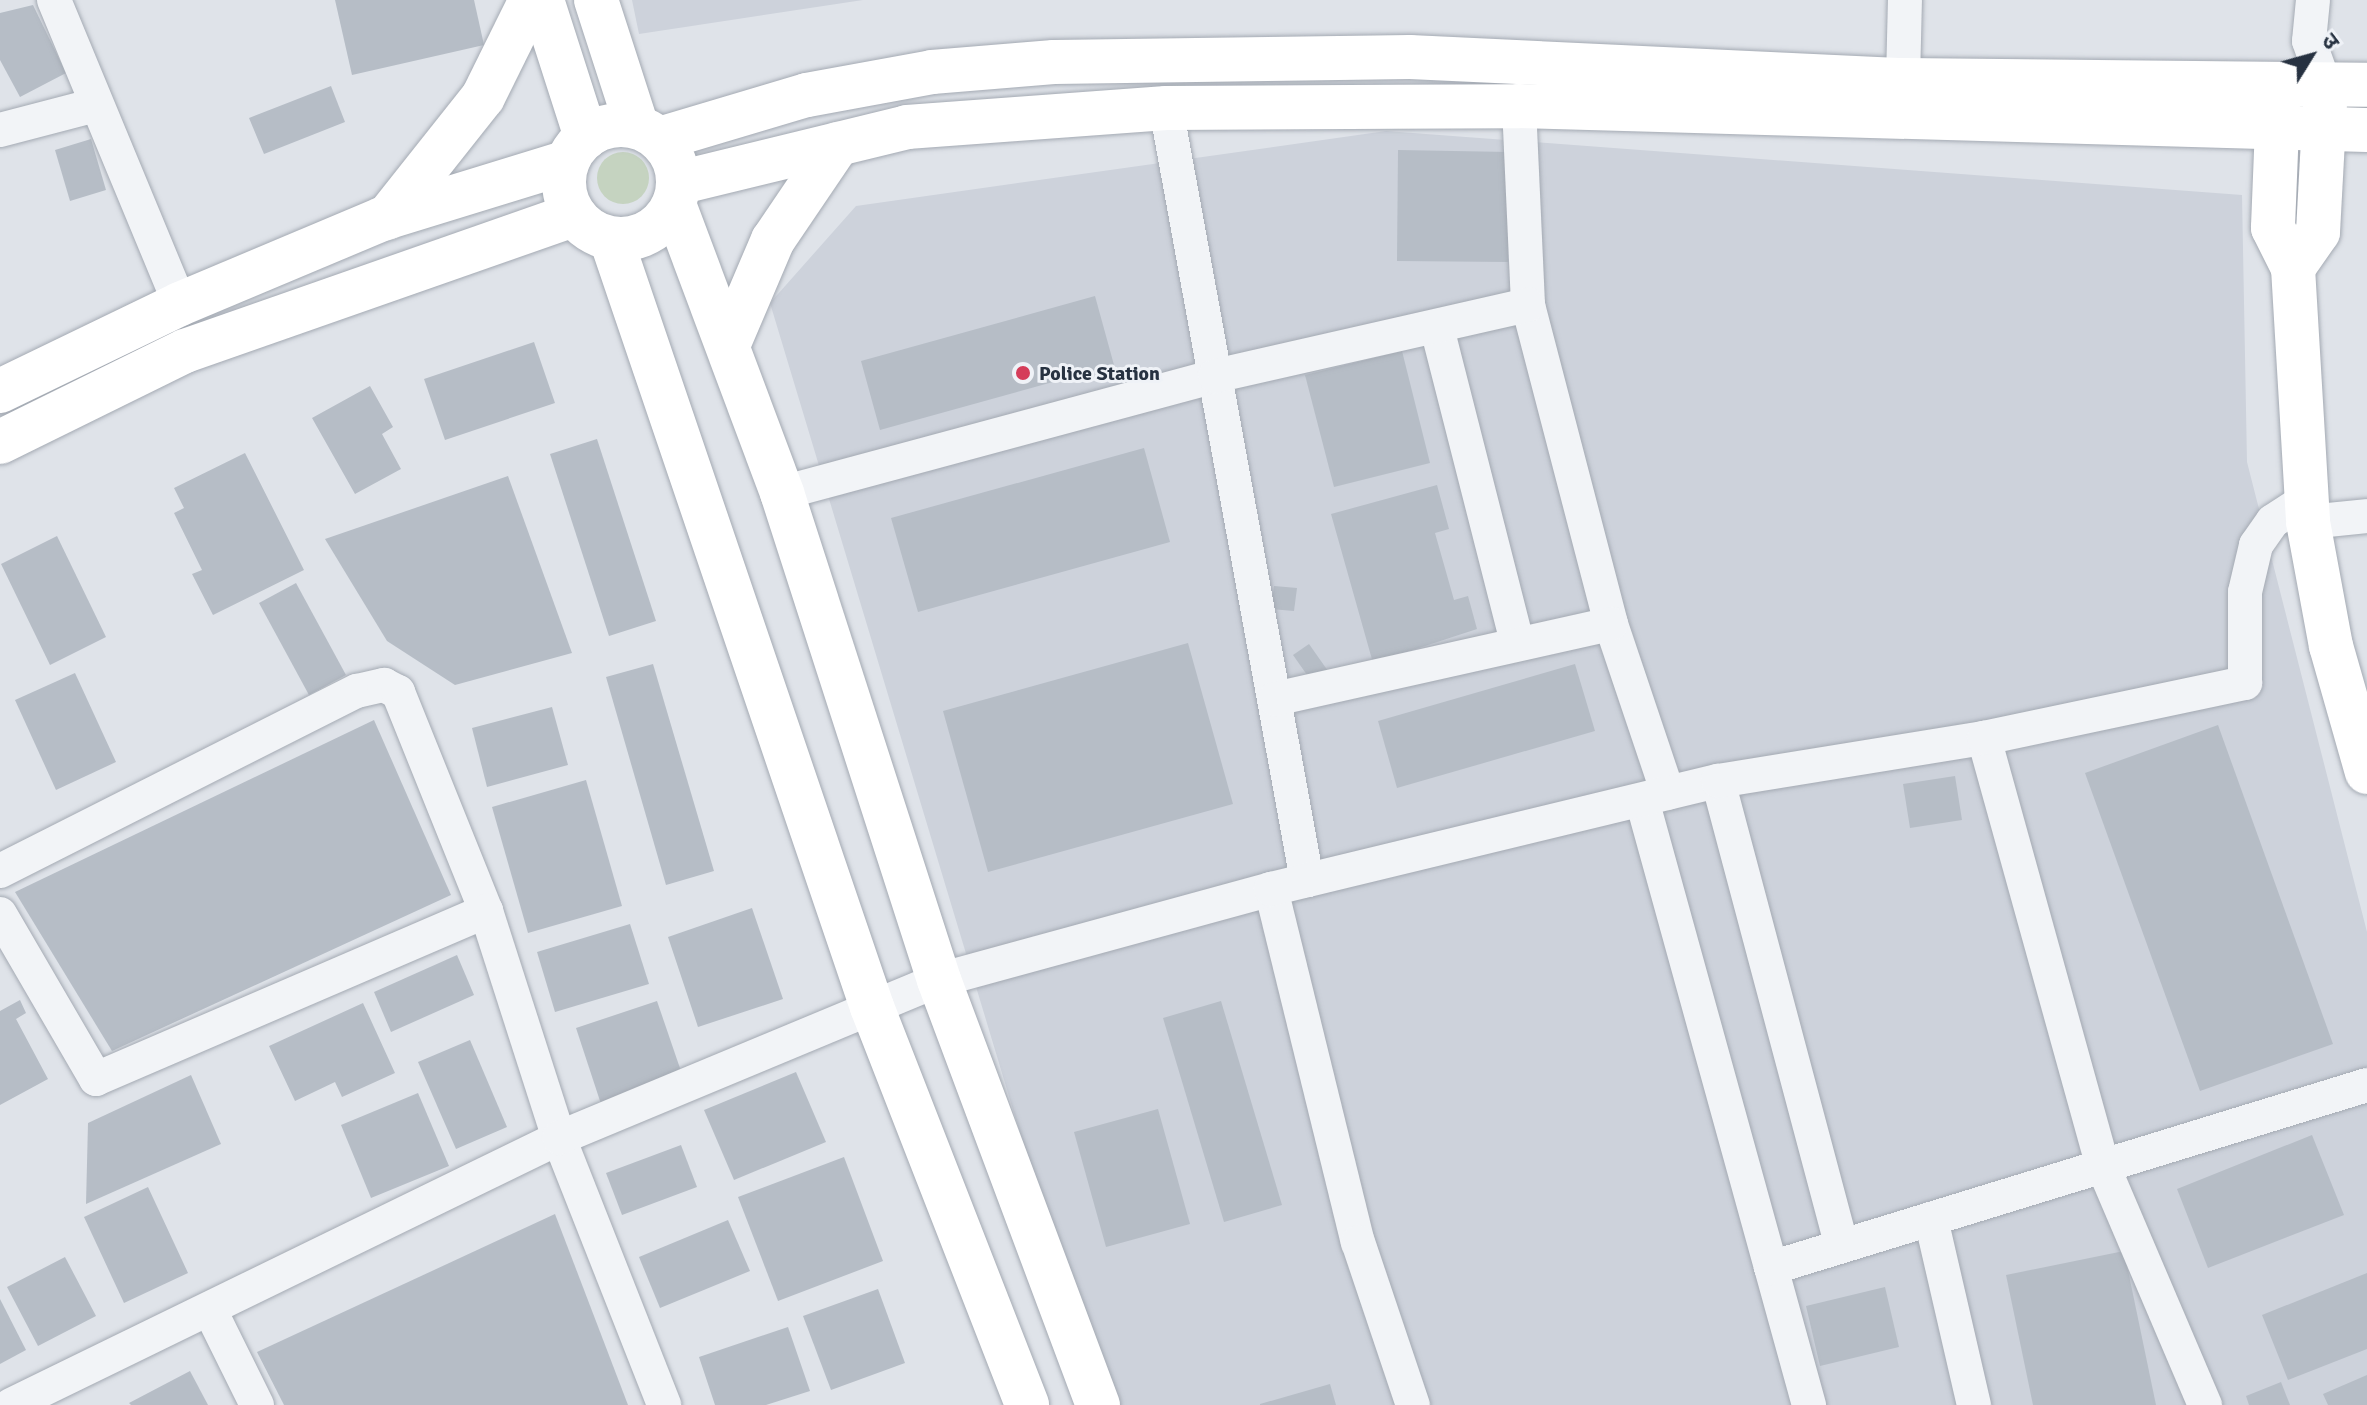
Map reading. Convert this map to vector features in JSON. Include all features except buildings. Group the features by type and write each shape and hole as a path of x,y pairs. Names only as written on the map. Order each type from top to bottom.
{"main road":[{"path":"387,218 483,97 531,0"},
{"path":"542,0 576,149 574,215"},
{"path":"596,0 648,133 676,194 782,493 939,980 1098,1405"},
{"path":"0,391 180,304 387,218 576,149 610,125 648,133 807,95 932,72 1054,62 1410,57 1903,80 2346,85 2346,131 2318,232 2293,268"},
{"path":"2279,86 2273,228 2293,268 2308,510 2331,646 2367,772"},
{"path":"611,239 659,225 676,194 838,144 966,120 1166,108 1519,106 2346,131"},
{"path":"729,343 773,240 838,144"},
{"path":"574,215 611,239 872,1007 1027,1405"},
{"path":"0,442 185,351 574,215"}],"street":[{"path":"54,0 92,106 180,304"},
{"path":"1903,80 1905,0"},
{"path":"2279,86 2309,41 2313,0"},
{"path":"2309,41 2346,85"},
{"path":"0,130 92,106"},
{"path":"1519,106 1528,305 1655,796 1771,1268 1809,1405"},
{"path":"1166,108 1307,880"},
{"path":"782,493 1215,376 1528,305"},
{"path":"1437,328 1517,642"},
{"path":"11,1405 559,1138 939,980 1271,889 1718,781 1984,738 2245,683 2245,592 2256,545 2273,521 2308,510 2367,516"},
{"path":"1275,699 1517,642 1611,624"},
{"path":"0,871 357,691 384,685 409,706 486,911 559,1138 664,1405"},
{"path":"1984,738 2103,1166 2205,1405"},
{"path":"1718,781 1842,1246"},
{"path":"1271,889 1358,1242 1413,1405"},
{"path":"0,914 96,1079 486,911"},
{"path":"1771,1268 2367,1085"},
{"path":"1931,1219 1974,1405"},
{"path":"210,1310 257,1405"}],"shaded area":[{"path":"632,0 863,0 639,34"},
{"path":"1386,131 2242,195 2247,462 2367,932 2367,1405 1102,1405 770,303 856,206"}],"green space":[{"path":"623,152 642,159 649,178 642,197 623,204 604,197 597,178 604,159"}],"place":[{"name":"Police Station","path":"1023,373"}]}
